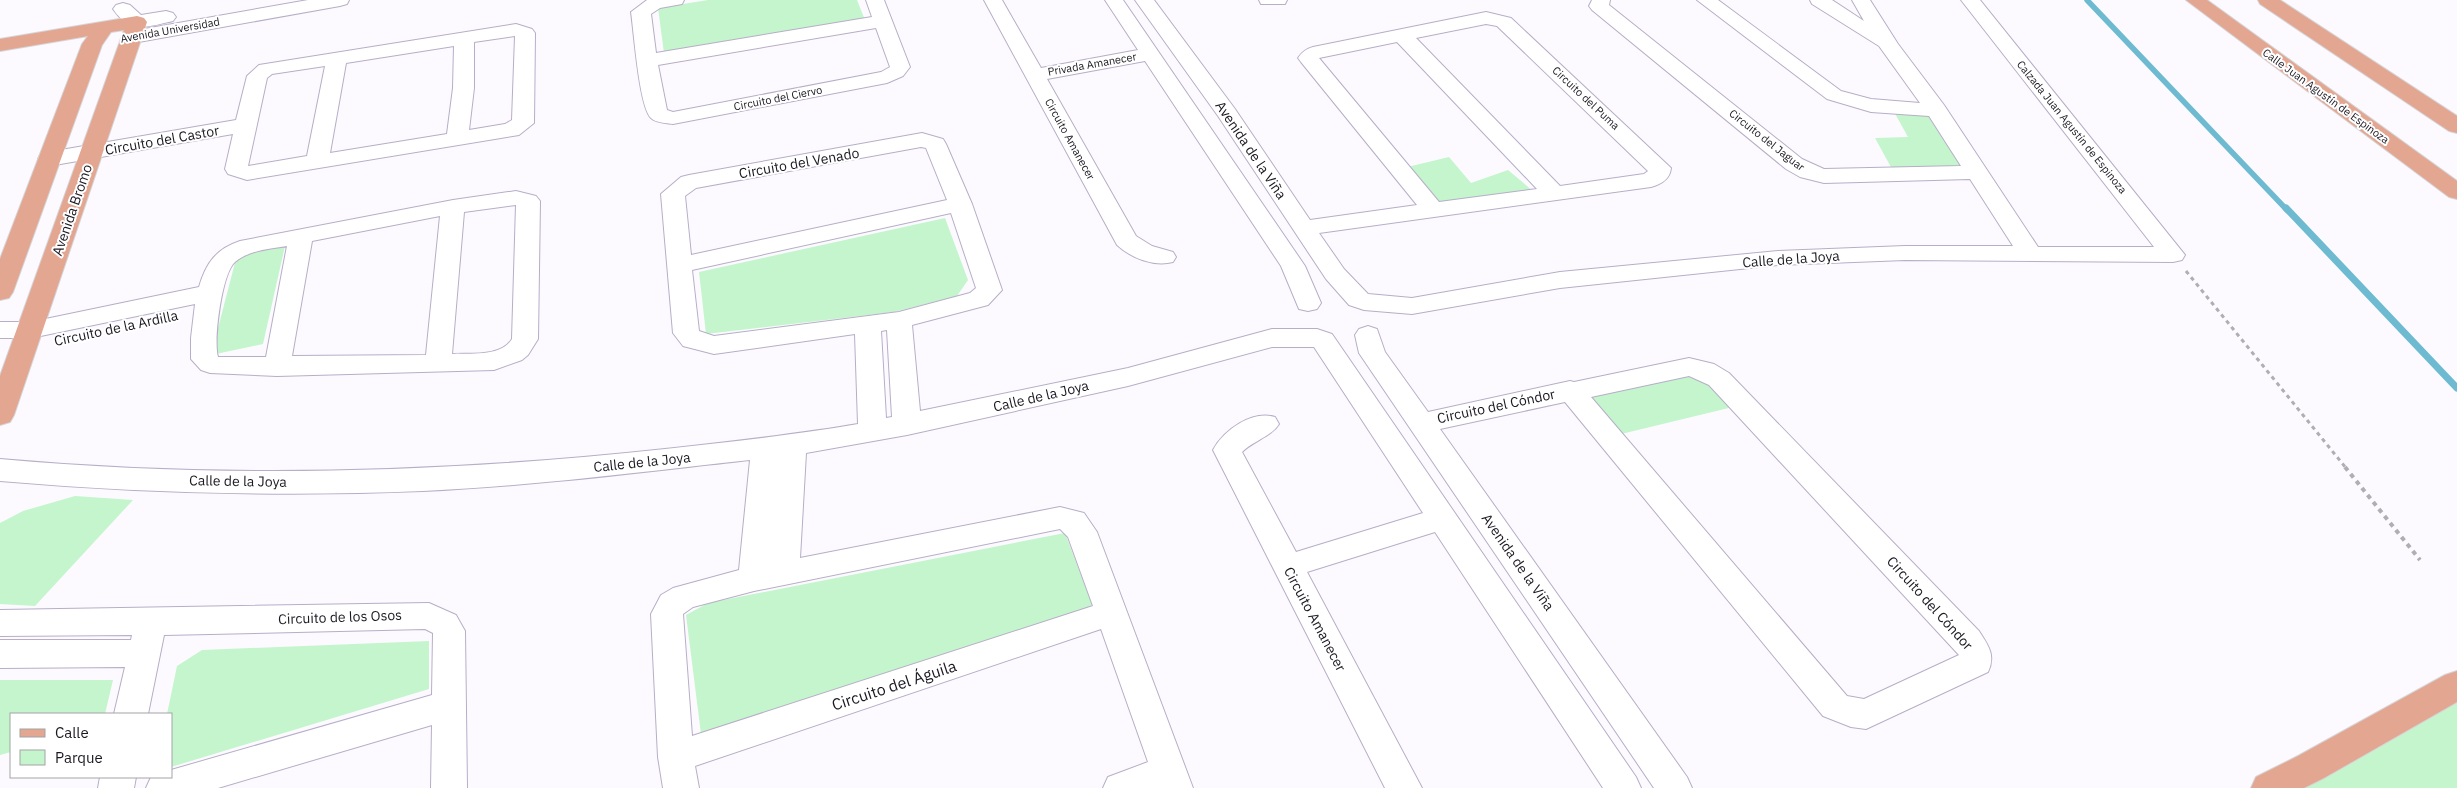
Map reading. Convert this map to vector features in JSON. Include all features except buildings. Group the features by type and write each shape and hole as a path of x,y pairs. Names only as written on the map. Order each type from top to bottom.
{"main road":[{"name":"Calle Juan Agustín de Espinoza","path":"2195,0 2457,192"},
{"path":"2267,0 2457,126"},
{"name":"Avenida Universidad","path":"0,60 98,36 130,17"},
{"name":"Avenida Bromo","path":"0,415 19,342 94,145 130,17"},
{"name":"Avenida Universidad","path":"0,45 98,36"},
{"path":"0,292 98,36"},
{"path":"2268,788 2311,767 2457,685"}],"street":[{"name":"Avenida Universidad","path":"130,17 259,0"},
{"name":"Avenida Universidad","path":"130,17 340,0"},
{"name":"Circuito del Ciervo","path":"675,0 655,4 641,12 647,61 657,112 661,116 673,118 887,78 900,67 875,0"},
{"name":"Circuito Amanecer","path":"993,0 1126,240 1134,248 1164,257"},
{"path":"1268,0 1278,0"},
{"name":"Circuito del Jaguar","path":"1601,0 1598,6 1794,164 1808,172 1824,176 1977,172"},
{"path":"1706,0 1834,95 1848,102 1864,106 1936,110"},
{"path":"1819,0 1889,46"},
{"path":"1860,0 1889,46 1936,110 2029,252"},
{"name":"Calzada Juan Agustín de Espinoza","path":"1970,0 2173,255"},
{"path":"1148,6 1119,8 1293,266 1304,310 1304,328 1320,339 1623,788"},
{"name":"Avenida de la Viña","path":"1148,6 1227,114 1335,274 1361,300"},
{"path":"98,36 130,17"},
{"name":"Circuito del Puma","path":"1304,228 1651,180 1659,174 1660,168 1504,22 1486,18 1313,53 1308,58 1433,210"},
{"path":"647,61 883,21"},
{"path":"516,30 525,33 523,123 511,130 317,162 247,173 236,169 256,76 260,72 266,69 464,37 516,30"},
{"path":"1402,34 1554,193"},
{"path":"457,138 464,101 466,68 464,37"},
{"name":"Privada Amanecer","path":"1034,75 1149,54"},
{"path":"317,162 337,58"},
{"path":"1196,121 1227,114"},
{"name":"Circuito del Castor","path":"52,153 247,119"},
{"name":"Circuito del Venado","path":"922,140 935,144 960,204 989,290 979,299 899,320 714,345 700,344 686,334 673,194 689,182 922,140"},
{"path":"516,198 528,202 525,339 519,349 512,354 494,361 277,367 221,366 210,364 204,359 209,301 215,273 222,260 234,251 249,246 301,236 453,207 516,198"},
{"path":"680,265 960,204"},
{"path":"438,364 453,207"},
{"path":"277,367 301,236"},
{"name":"Calle de la Joya","path":"1361,300 1396,306 1412,306 1560,280 1778,258 1906,253 2029,252 2173,255"},
{"path":"1304,310 1322,296 1331,295 1361,300 1374,313 1372,330 1348,342 1320,339"},
{"name":"Circuito de la Ardilla","path":"0,330 19,342 209,301"},
{"name":"Calle de la Joya","path":"1372,330 1385,317 1412,306"},
{"name":"Calle de la Joya","path":"1272,338 1304,310"},
{"path":"899,320 907,425"},
{"path":"868,324 872,431"},
{"name":"Avenida de la Viña","path":"1372,330 1372,354 1674,788"},
{"name":"Calle de la Joya","path":"0,470 91,478 231,482 364,482 561,471 778,447 907,425 1128,376 1272,338 1320,339"},
{"name":"Circuito del Cóndor","path":"1421,423 1570,390 1689,367 1704,370 1719,379 1967,640 1975,652 1976,662 1866,714 1851,712 1835,706 1570,390"},
{"name":"Circuito Amanecer","path":"1265,424 1249,430 1236,439 1227,450 1404,788"},
{"path":"778,447 783,574"},
{"path":"754,579 778,447"},
{"name":"Circuito del Águila","path":"1111,613 679,773 667,614 672,604 684,596 754,579 1060,518 1073,521 1082,532 1172,779 1121,788"},
{"path":"1288,566 1442,518"},
{"name":"Circuito de los Osos","path":"0,654 148,638 422,614 438,619 445,624 449,632 449,788"},
{"path":"1516,628 1555,615"},
{"name":"Circuito de los Osos","path":"0,623 148,638"},
{"path":"131,713 148,638"},
{"path":"164,788 449,704"}],"path":[{"path":"2173,255 2420,560"}],"green space":[{"path":"708,0 857,0 865,20 664,53 658,8"},
{"path":"1893,110 1931,111 1976,170 1892,169 1875,138 1908,137"},
{"path":"1449,157 1471,183 1508,170 1533,191 1434,204 1399,169"},
{"path":"945,218 968,280 957,296 894,312 706,334 699,272"},
{"path":"285,246 263,344 211,355 237,255"},
{"path":"1695,372 1737,406 1613,436 1576,392"},
{"path":"75,496 133,500 35,606 0,604 0,523 23,511"},
{"path":"1065,533 1094,609 701,734 686,615 708,603"},
{"path":"429,641 429,689 172,767 172,713 167,713 177,666 202,650"},
{"path":"0,680 113,680 105,713 10,713 10,752 0,755"},
{"path":"2457,700 2457,788 2298,788"}],"waterway":[{"path":"2087,0 2287,210"},
{"path":"2286,208 2457,388"}]}
